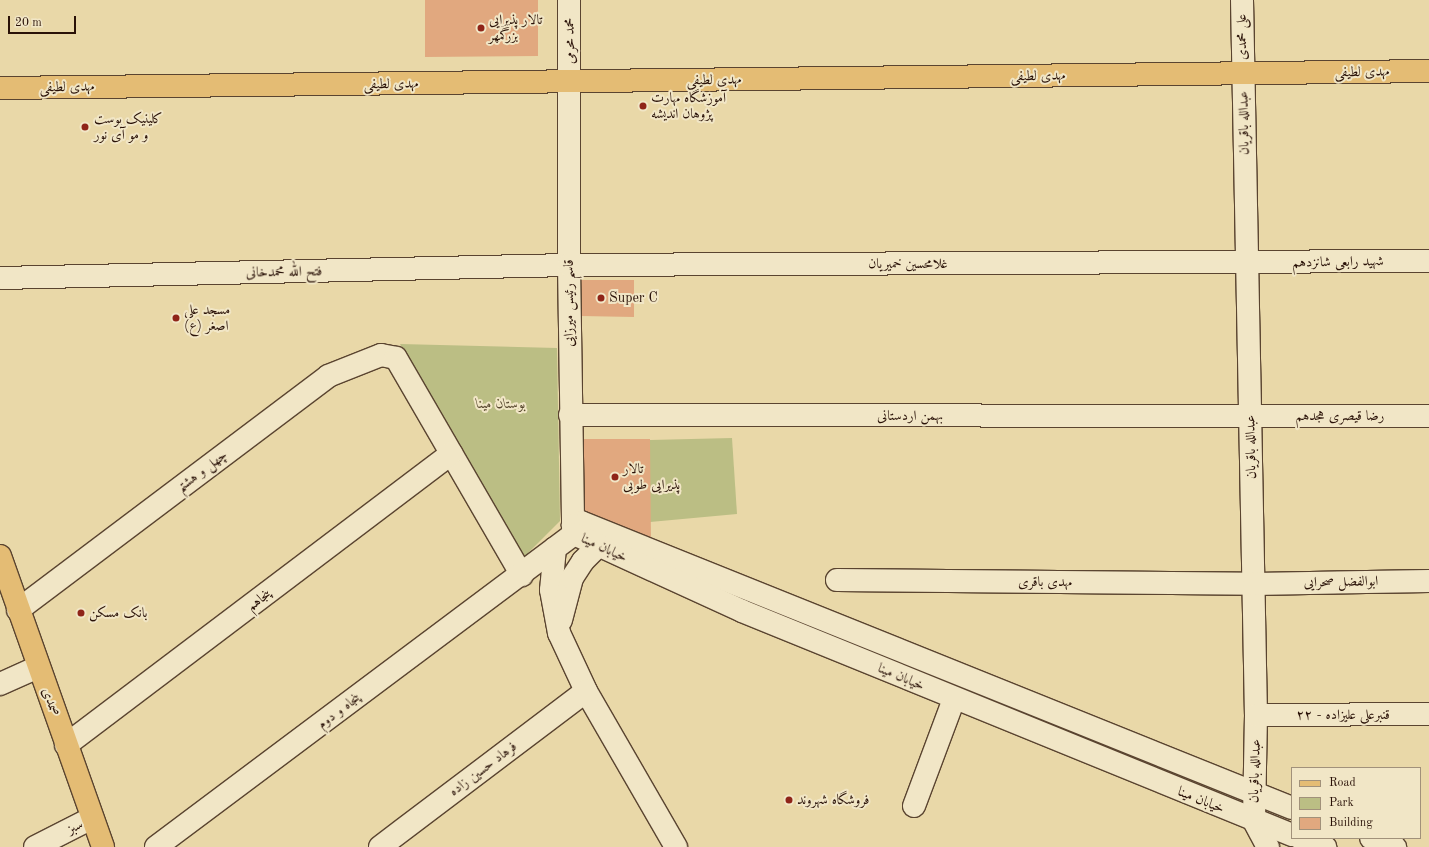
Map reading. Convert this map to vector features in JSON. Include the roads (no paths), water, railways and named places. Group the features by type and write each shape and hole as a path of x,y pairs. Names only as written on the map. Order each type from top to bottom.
{"main road":[{"name":"مهدی لطیفی","path":"1,88 1429,71"},
{"name":"صمدی","path":"0,556 5,584 18,610 103,847"}],"street":[{"name":"محمد محرمی","path":"569,0 570,81"},
{"name":"علی محمدی","path":"1242,0 1243,74"},
{"name":"عبدالله باقریان","path":"1243,74 1256,715 1254,821"},
{"name":"قاسم رئیس میرزایی","path":"570,81 570,415 574,530"},
{"name":"شهید رابعی شانزدهم","path":"1247,263 1429,261"},
{"name":"غلامحسین خمیریان","path":"569,265 1247,263"},
{"name":"فتح الله محمدخانی","path":"0,278 569,265"},
{"name":"چهل و هشتم","path":"18,610 328,376 381,355 396,358 452,454"},
{"name":"بهمن اردستانی","path":"570,415 1250,416"},
{"name":"رضا قیصری هجدهم","path":"1250,416 1429,416"},
{"path":"452,454 522,575"},
{"name":"پنجاهم","path":"66,745 452,454"},
{"name":"خیابان مینا","path":"1291,808 581,522 574,530 599,545 742,611 954,699 1291,835"},
{"name":"پنجاه و دوم","path":"156,847 522,575 574,530"},
{"path":"559,633 566,592 572,578 583,561 599,545"},
{"path":"555,548 551,590 559,633 586,691 676,847"},
{"name":"مهدی باقری","path":"836,580 1254,584"},
{"name":"ابوالفضل صحرایی","path":"1254,584 1429,581"},
{"path":"0,684 38,667"},
{"name":"فرهاد حسین زاده","path":"380,847 586,691"},
{"path":"914,806 954,699"},
{"name":"قنبرعلی علیزاده - ۲۲","path":"1256,715 1429,714"},
{"name":"سبز","path":"35,847 92,818"},
{"path":"1254,821 1268,847"},
{"path":"1303,839 1325,847"},
{"path":"1374,839 1395,847"}],"place":[{"name":"تالار پذیرایی بزرگمهر","path":"481,28"},
{"name":"آموزشگاه مهارت پژوهان اندیشه","path":"643,106"},
{"name":"کلینیک پوست و مو آی نور","path":"85,127"},
{"name":"Super C","path":"601,298"},
{"name":"مسجد علی اصغر (ع)","path":"176,318"},
{"name":"تالار پذیرایی طوبی","path":"615,477"},
{"name":"بانک مسکن","path":"81,613"},
{"name":"فروشگاه شهروند","path":"789,800"}],"park label":[{"name":"بوستان مینا","path":"501,404"}]}
